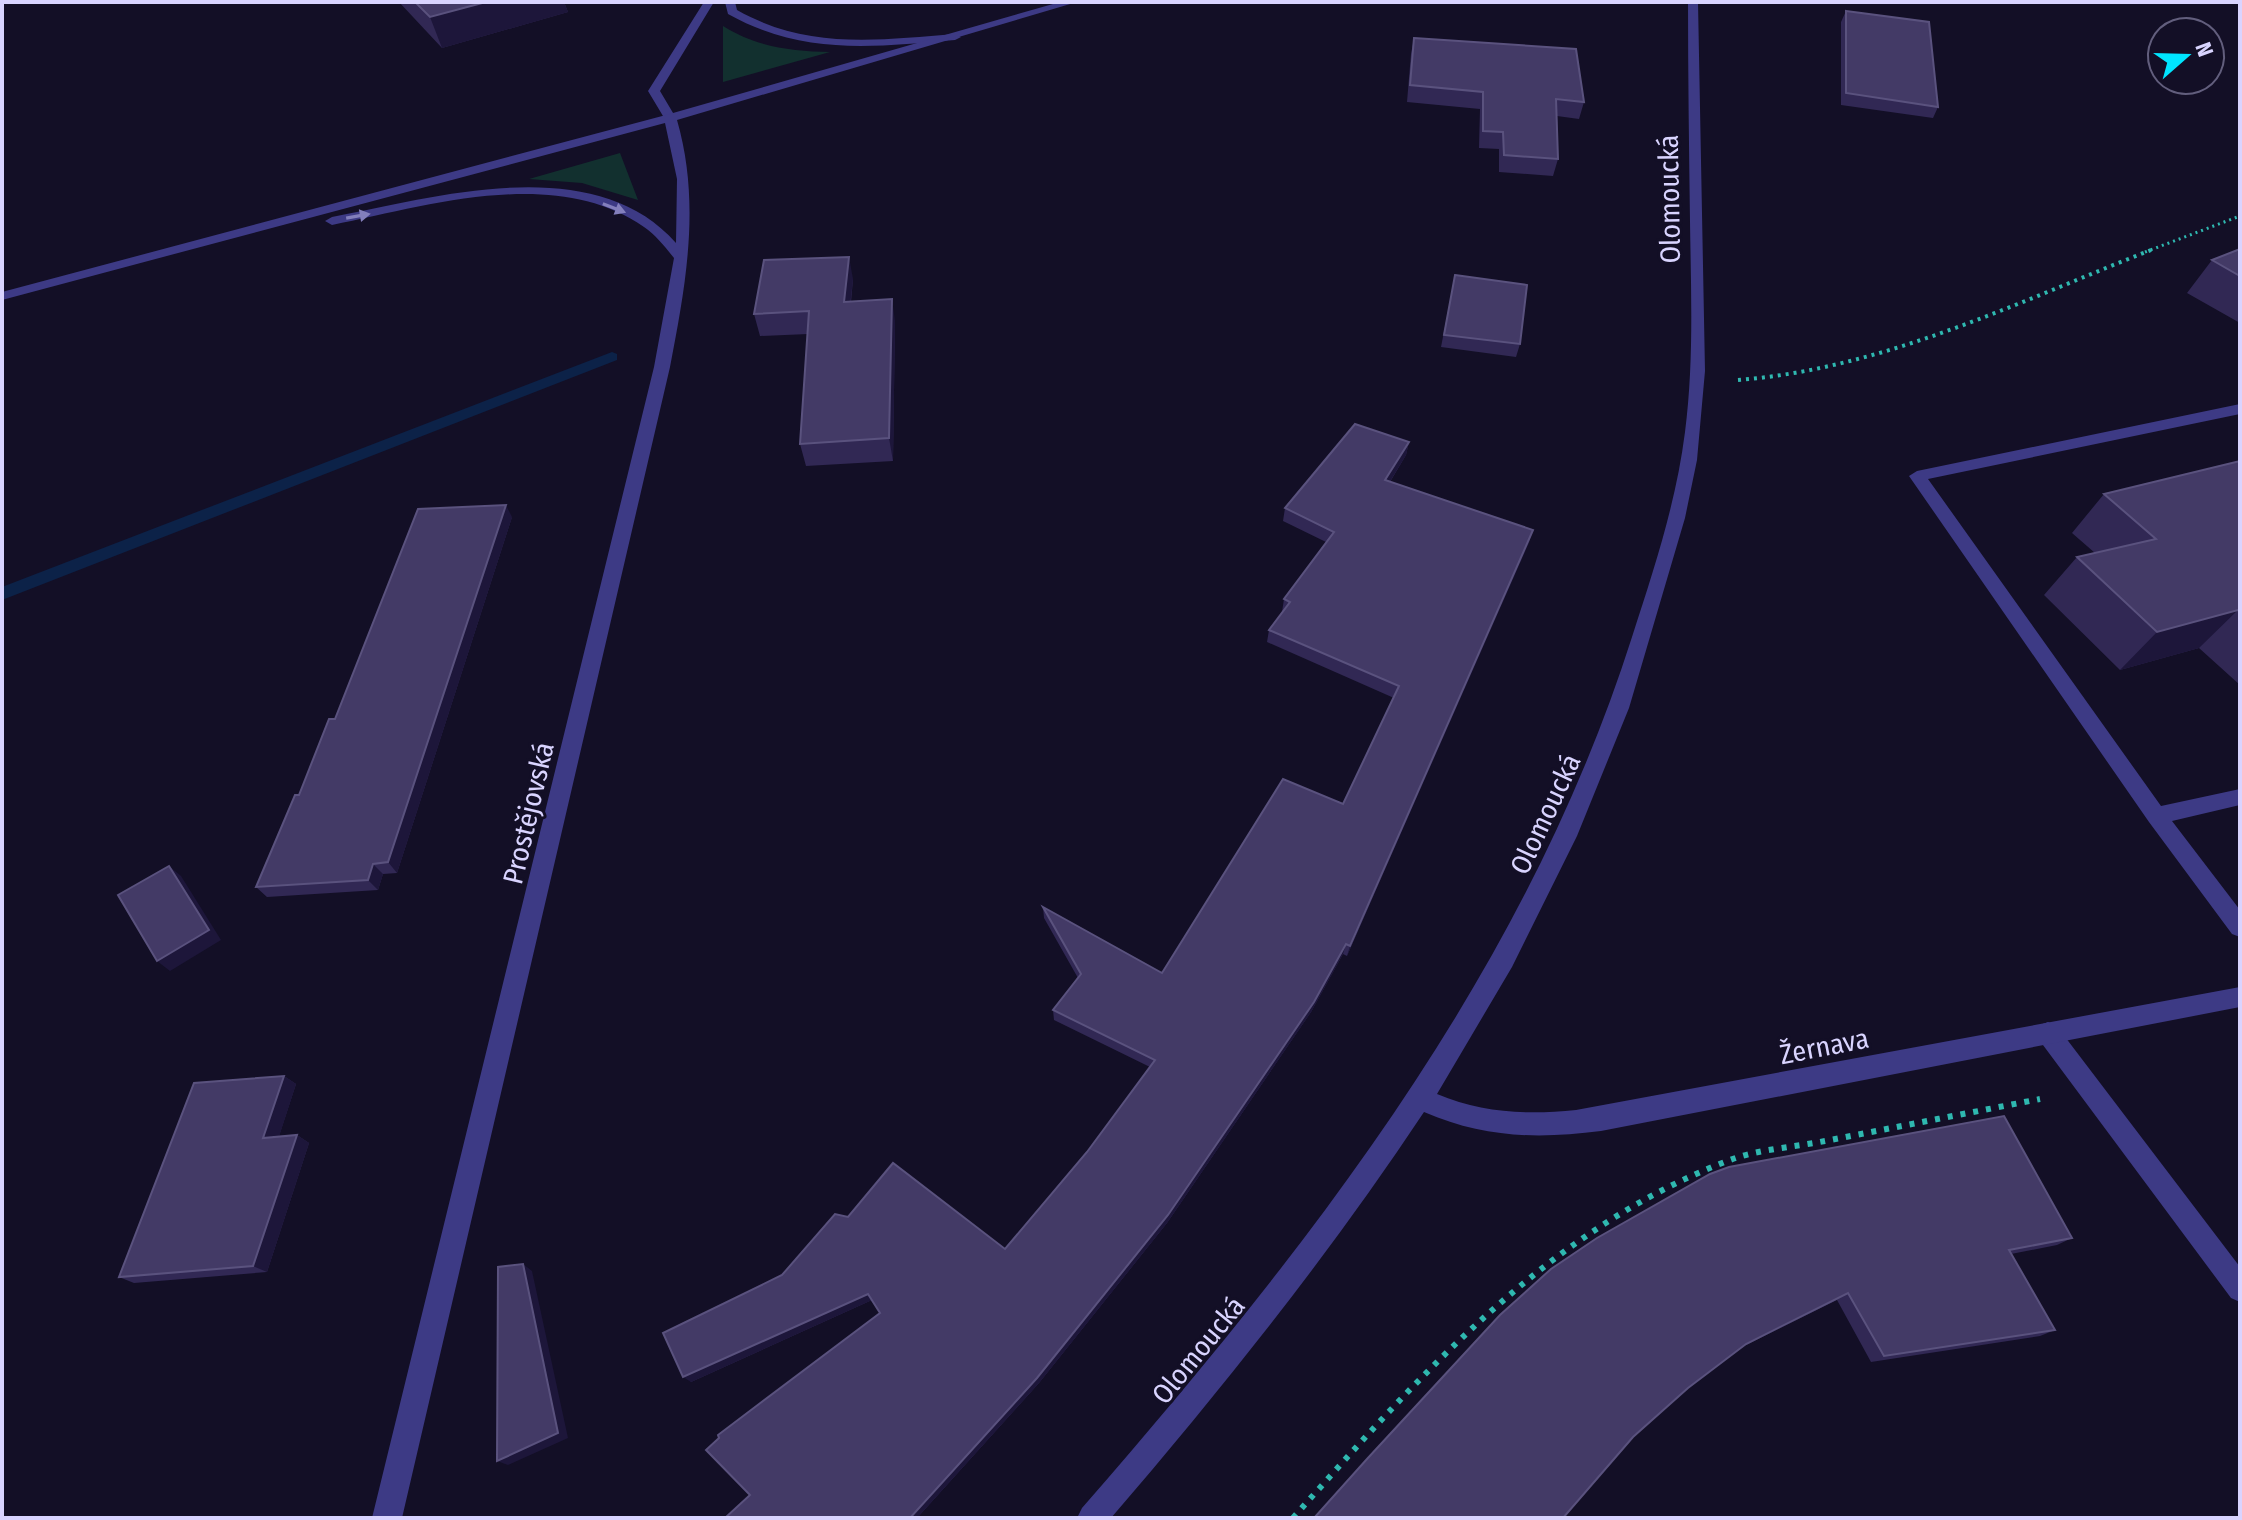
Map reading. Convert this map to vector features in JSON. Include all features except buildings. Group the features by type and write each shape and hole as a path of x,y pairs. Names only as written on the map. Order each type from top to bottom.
{"street":[{"name":"Prostějovská","path":"387,1518 656,397 681,257 682,165 670,118 654,91 709,2"},
{"path":"730,2 732,12 755,28 804,41 846,44 955,37"},
{"path":"2,296 670,118 1072,2"},
{"name":"Olomoucká","path":"1092,1518 1155,1447 1308,1259 1421,1099 1519,934 1571,828 1610,737 1635,669 1689,462 1700,325 1693,2"},
{"path":"198,244 455,199 534,192 594,201 631,214 661,234 681,257"},
{"path":"2240,409 1917,476 2156,816 2240,927"},
{"path":"2156,816 2240,797"},
{"name":"Žernava","path":"1421,1099 1453,1114 1489,1123 1520,1127 1555,1125 1601,1119 2240,997"},
{"path":"2048,1033 2240,1289"}],"path":[{"path":"1697,381 1790,377 1838,366 2034,297 2240,216"},
{"path":"1293,1518 1410,1386 1465,1332 1568,1246 1631,1208 1704,1169 1733,1159 2089,1089"}],"green space":[{"path":"723,26 748,39 775,46 830,52 723,82"},
{"path":"620,153 638,200 582,183 529,179"}],"waterway":[{"path":"2,594 612,357"}]}
